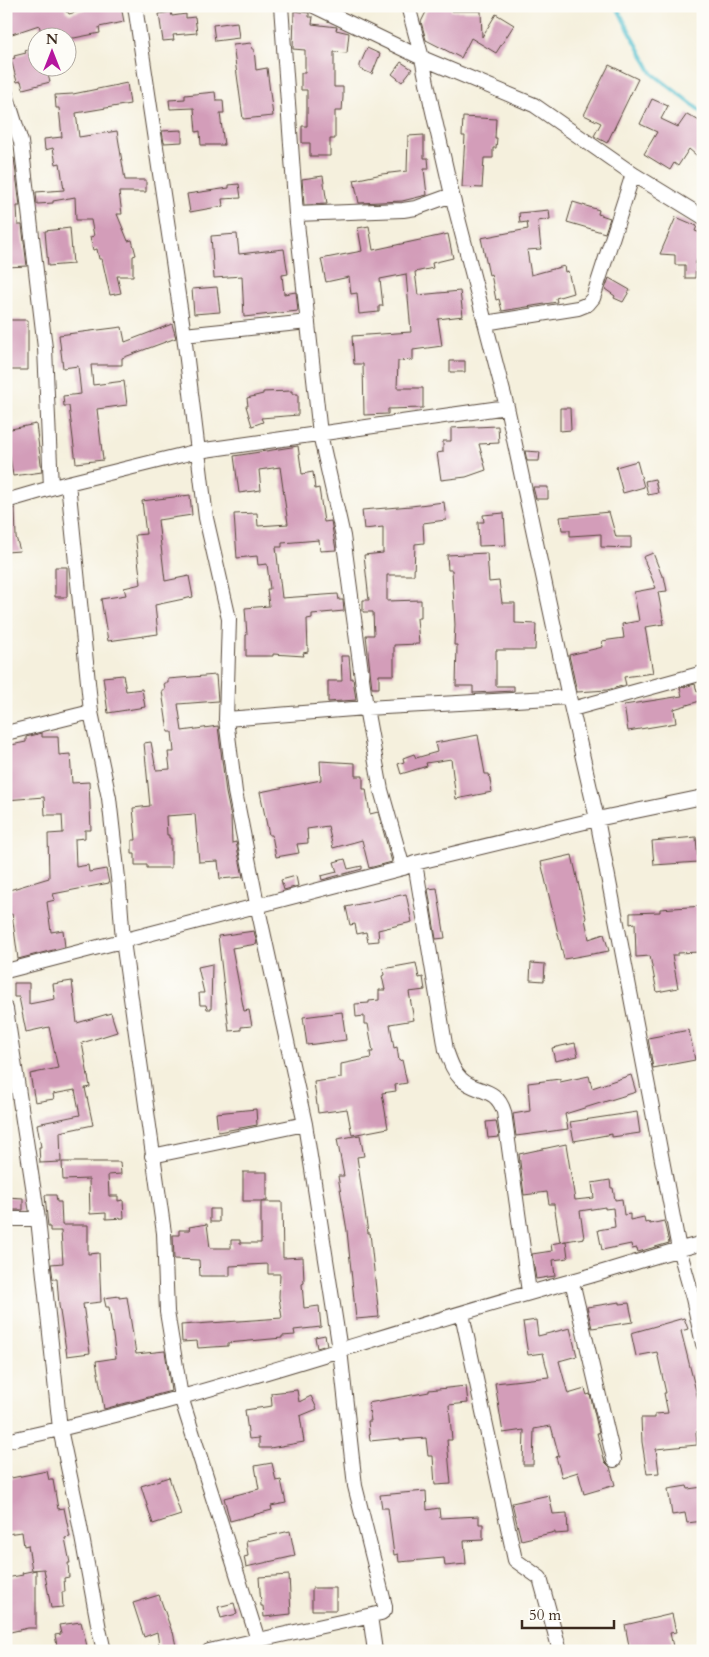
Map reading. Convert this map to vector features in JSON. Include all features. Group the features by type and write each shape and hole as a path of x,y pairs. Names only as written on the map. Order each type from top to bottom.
{"street":[{"path":"135,6 184,335 206,518 229,619 226,718 235,792 257,904 305,1124 340,1350 355,1486 385,1606 385,1610 381,1613 370,1616 209,1651"},
{"path":"281,6 296,214 320,434 342,536 366,708 381,790 409,866 446,1050 452,1067 462,1080 497,1097 504,1112 529,1292"},
{"path":"314,6 422,58 534,105 634,174 703,217"},
{"path":"408,6 422,58 430,103 452,195 507,407 570,703 597,819 679,1249 693,1298 703,1344"},
{"path":"6,94 20,142 45,348 51,488"},
{"path":"6,144 20,142"},
{"path":"486,323 578,308 588,304 594,298 634,174"},
{"path":"296,214 403,210 416,208 452,195"},
{"path":"184,335 308,322"},
{"path":"6,501 68,483 198,451 507,407"},
{"path":"68,483 91,712 109,798 123,941 164,1234 165,1302 181,1397 258,1640"},
{"path":"226,718 366,708 570,703 703,673"},
{"path":"6,733 91,712"},
{"path":"6,971 257,904 597,819 703,797"},
{"path":"6,1009 38,1219 60,1430 78,1510 104,1651"},
{"path":"152,1156 305,1124"},
{"path":"6,1219 38,1219"},
{"path":"6,1441 60,1430 181,1397 462,1314 529,1292 703,1243"},
{"path":"572,1281 614,1460"},
{"path":"462,1314 515,1560 540,1578 560,1651"},
{"path":"370,1616 375,1651"}],"building":[{"path":"16,6 65,6 66,12 69,14 96,6 121,6 124,22 99,27 100,33 78,37 78,28 40,28 39,25 6,36 6,10"},
{"path":"429,6 451,6 451,11 481,11 482,37 496,14 514,25 496,53 471,38 461,58 426,40 421,22"},
{"path":"294,11 309,13 309,17 313,17 312,24 337,27 336,30 349,33 347,53 334,52 334,87 343,87 343,97 342,111 335,111 335,139 330,139 330,156 310,156 310,143 302,143 302,126 307,126 307,90 301,90 301,73 305,73 305,50 293,49"},
{"path":"171,12 172,16 186,14 186,18 195,17 197,33 173,35 174,40 163,41 159,14"},
{"path":"237,22 239,38 215,41 213,25"},
{"path":"251,43 252,49 254,49 256,70 267,68 273,116 243,119 233,45"},
{"path":"367,48 380,54 372,74 360,69"},
{"path":"28,50 28,78 49,78 50,82 23,89 21,81 17,82 11,59 15,58 14,56 26,53 25,51"},
{"path":"401,62 412,69 402,82 392,74"},
{"path":"609,65 638,79 607,143 594,136 601,123 584,115"},
{"path":"127,83 130,104 76,113 79,137 117,131 125,180 146,180 146,192 119,192 122,214 117,214 128,241 132,240 136,255 133,256 133,276 117,276 121,293 110,295 102,259 99,259 97,249 93,250 90,237 94,236 91,220 76,220 75,197 53,201 53,203 37,204 36,192 64,190 60,163 56,164 53,148 45,150 44,139 62,137 59,108 56,108 55,95 73,94"},
{"path":"215,92 216,100 223,100 224,113 220,113 224,145 201,145 200,131 196,132 194,108 170,109 169,100 185,99 185,95"},
{"path":"652,99 668,106 661,119 678,127 687,114 703,123 703,161 689,149 678,166 674,163 670,170 644,154 657,132 640,124"},
{"path":"463,117 496,119 496,148 493,148 493,158 484,158 482,188 462,187 465,136 462,136"},
{"path":"182,130 182,142 164,143 162,131"},
{"path":"424,135 424,158 428,158 429,169 424,169 427,195 402,201 359,203 354,180 407,171 408,136"},
{"path":"14,158 20,206 17,206 18,225 22,225 27,266 6,267 6,159"},
{"path":"323,176 327,204 304,205 302,179"},
{"path":"239,184 241,198 222,199 223,206 190,212 187,194 229,188 229,185"},
{"path":"573,202 599,210 598,214 610,218 605,233 567,222"},
{"path":"549,210 550,219 538,221 541,249 527,250 531,275 564,266 565,272 568,271 573,293 556,298 557,302 502,311 499,299 496,300 481,238 528,229 527,222 520,223 519,213"},
{"path":"676,217 697,226 695,231 703,234 703,247 696,262 695,278 685,278 685,265 675,265 675,255 660,254"},
{"path":"369,226 373,250 448,234 453,258 432,263 433,268 415,272 418,295 460,291 463,316 438,319 442,346 413,350 413,360 398,361 397,388 423,388 423,408 388,409 388,414 364,415 363,364 354,364 352,336 411,332 406,274 380,279 383,306 379,306 379,312 359,314 357,293 351,294 349,277 326,282 321,259 362,251 358,228"},
{"path":"70,228 73,264 48,266 45,231"},
{"path":"237,234 239,254 284,249 288,274 282,275 284,294 296,292 298,311 244,317 242,276 214,278 211,236"},
{"path":"609,278 630,290 623,302 614,298 615,296 605,289"},
{"path":"217,287 220,312 194,314 192,289"},
{"path":"6,320 28,320 28,370 9,370 9,356 6,356"},
{"path":"172,324 176,338 122,358 122,365 91,365 93,385 124,381 127,405 97,409 103,460 76,463 69,406 64,406 63,396 81,394 78,366 63,368 59,335 122,327 125,342"},
{"path":"450,361 465,361 465,372 450,372"},
{"path":"292,391 292,394 298,394 298,415 261,418 263,422 252,426 246,406 248,406 247,398 263,394 263,392"},
{"path":"560,408 570,408 571,430 560,431"},
{"path":"36,424 42,472 13,476 6,430"},
{"path":"498,426 499,443 479,444 486,470 466,477 441,480 437,453 443,452 443,441 451,441 451,428"},
{"path":"298,446 302,474 313,472 315,489 319,488 324,522 331,521 336,550 320,551 319,540 282,543 282,547 276,547 282,598 338,594 339,600 343,600 344,611 312,614 312,618 307,619 308,652 303,653 304,656 273,654 273,656 246,656 245,608 269,606 267,589 270,589 267,564 258,565 257,556 237,558 234,514 257,513 258,526 288,524 280,467 259,470 261,490 239,493 234,456"},
{"path":"525,451 540,452 539,461 527,461"},
{"path":"637,461 644,487 623,493 616,467"},
{"path":"655,479 658,493 648,495 645,481"},
{"path":"533,487 548,487 548,499 536,499"},
{"path":"190,495 192,515 158,520 165,581 189,576 193,597 155,605 158,634 108,641 101,599 126,595 124,588 141,584 135,535 146,534 142,501"},
{"path":"444,502 446,520 423,523 424,543 415,544 414,575 387,575 387,601 421,600 421,618 417,618 419,644 394,645 394,675 379,675 379,688 372,688 366,635 374,635 373,612 363,612 363,600 369,600 364,555 383,553 383,527 364,529 362,510"},
{"path":"15,508 16,537 20,551 6,552 6,510"},
{"path":"609,512 616,537 631,537 631,548 601,547 601,534 570,536 570,530 562,530 560,517"},
{"path":"504,513 506,545 479,546 478,522 484,522 483,515"},
{"path":"487,553 489,582 499,581 502,603 515,603 515,623 536,624 535,650 496,650 496,686 514,686 514,691 473,693 473,686 456,686 457,645 454,645 455,625 452,570 448,570 447,555"},
{"path":"653,553 662,576 664,576 667,591 658,592 664,624 645,627 653,673 624,677 626,685 607,690 577,692 569,655 603,647 602,641 624,638 622,624 639,621 634,592 656,588 643,557"},
{"path":"55,567 67,567 67,597 55,597"},
{"path":"341,656 349,656 351,679 353,679 356,700 328,702 328,681 342,681"},
{"path":"123,675 126,691 142,689 145,707 108,713 103,677"},
{"path":"216,675 218,701 178,704 182,731 218,726 226,793 231,817 232,843 236,842 243,877 220,879 218,861 199,862 195,814 166,816 167,835 171,838 171,868 147,868 147,865 135,865 135,854 132,854 132,840 136,840 133,808 150,806 144,743 151,742 156,770 170,769 168,752 174,752 172,732 168,732 163,698 162,690 165,690 164,683 168,683 168,679"},
{"path":"695,684 697,692 703,690 703,700 674,709 676,723 628,731 624,705 682,696 680,688"},
{"path":"42,733 42,737 58,737 59,755 70,754 72,783 89,782 91,830 85,830 85,838 75,839 76,867 88,865 89,872 106,869 109,883 53,894 55,900 47,902 51,932 63,930 65,947 18,959 12,914 6,915 6,891 49,878 48,834 63,833 62,815 45,815 44,797 6,800 6,746 26,742 26,737"},
{"path":"478,735 485,774 489,774 492,792 456,799 451,759 426,763 427,766 401,774 398,764 404,762 403,758 414,754 416,758 437,752 435,743"},
{"path":"320,761 355,763 355,776 363,776 363,789 366,789 370,814 378,812 392,862 369,868 362,840 333,848 328,826 307,829 308,843 297,844 299,853 276,857 272,835 269,835 260,792 321,780"},
{"path":"696,837 698,862 654,865 652,841"},
{"path":"572,855 589,939 604,934 609,951 564,959 541,862"},
{"path":"345,859 348,869 362,866 362,869 322,880 321,876 337,872 334,862"},
{"path":"296,876 298,886 284,890 281,880"},
{"path":"437,888 445,938 436,939 428,889"},
{"path":"406,894 412,922 378,930 379,941 368,942 366,932 357,934 355,924 350,925 346,907"},
{"path":"703,906 703,947 700,947 700,952 672,955 678,988 657,992 650,956 636,957 635,923 630,924 630,913 660,912 660,909"},
{"path":"254,931 257,944 232,948 244,1011 249,1010 252,1026 241,1027 241,1030 229,1031 218,936"},
{"path":"416,963 419,978 423,977 425,990 409,992 414,1020 390,1024 394,1048 397,1047 399,1061 402,1060 407,1083 395,1085 396,1091 382,1093 388,1128 352,1135 347,1109 318,1113 314,1082 341,1078 341,1064 371,1058 370,1052 373,1052 368,1024 364,1024 364,1016 356,1017 355,1004 379,1000 379,990 385,990 382,976 384,975 383,969"},
{"path":"531,963 545,964 544,981 530,980"},
{"path":"212,964 211,1009 207,1009 206,1005 200,1005 199,993 204,993 198,967"},
{"path":"72,981 77,1023 111,1013 117,1032 82,1043 90,1087 85,1088 93,1125 60,1132 61,1162 40,1163 39,1147 41,1147 37,1124 80,1115 75,1090 53,1094 54,1099 35,1102 30,1074 58,1068 49,1027 26,1032 19,997 14,997 14,983 29,983 29,1004 55,999 53,984"},
{"path":"342,1012 346,1040 307,1045 303,1017"},
{"path":"689,1030 695,1060 653,1068 648,1038"},
{"path":"575,1043 578,1056 555,1061 552,1048"},
{"path":"631,1075 636,1092 565,1114 568,1129 516,1136 513,1114 530,1111 528,1083 560,1079 560,1082 589,1076 592,1088"},
{"path":"256,1109 257,1125 218,1132 216,1113"},
{"path":"637,1112 640,1133 612,1137 612,1134 574,1141 570,1122"},
{"path":"496,1121 499,1137 488,1138 486,1122"},
{"path":"360,1135 364,1156 357,1157 368,1233 370,1233 379,1317 356,1319 347,1231 338,1176 344,1176 337,1139"},
{"path":"566,1144 575,1200 594,1198 592,1183 610,1180 615,1200 622,1199 624,1215 630,1214 630,1220 644,1217 645,1223 649,1222 650,1224 664,1221 669,1243 638,1252 637,1248 632,1249 631,1244 602,1250 598,1230 615,1227 613,1208 605,1209 605,1207 580,1211 584,1238 560,1242 554,1204 549,1204 547,1192 524,1195 519,1154"},
{"path":"62,1162 120,1162 121,1174 108,1175 109,1196 118,1196 118,1201 123,1200 124,1218 106,1219 106,1213 90,1214 89,1179 63,1180"},
{"path":"243,1172 267,1172 267,1201 243,1201"},
{"path":"45,1195 56,1195 57,1202 61,1202 62,1225 88,1225 88,1254 99,1253 101,1302 83,1304 90,1353 67,1356 57,1279 53,1279 51,1264 63,1263 61,1231 50,1231 50,1227 48,1227"},
{"path":"6,1197 23,1198 23,1210 6,1210"},
{"path":"261,1202 282,1202 283,1258 303,1257 304,1283 302,1284 304,1308 319,1306 321,1327 294,1330 295,1335 282,1336 282,1338 228,1343 228,1346 198,1348 197,1341 182,1342 181,1325 282,1318 279,1297 280,1274 268,1274 268,1264 230,1266 230,1276 200,1276 199,1260 174,1259 173,1235 179,1235 179,1230 190,1230 189,1227 207,1224 210,1248 231,1248 231,1240 240,1240 240,1243 261,1243"},
{"path":"210,1209 219,1209 219,1222 210,1222"},
{"path":"566,1241 568,1258 553,1260 555,1276 536,1279 532,1254 552,1251 551,1244"},
{"path":"119,1296 119,1298 127,1297 136,1354 165,1351 171,1391 104,1409 96,1361 116,1358 109,1307 106,1307 104,1298"},
{"path":"620,1302 620,1304 629,1303 633,1322 592,1328 587,1307"},
{"path":"684,1318 688,1329 681,1331 699,1403 700,1431 696,1432 697,1445 656,1449 659,1473 647,1474 642,1442 641,1418 655,1418 655,1414 668,1413 664,1393 666,1393 657,1352 636,1356 631,1333"},
{"path":"536,1320 538,1336 570,1328 577,1356 559,1361 568,1394 585,1389 587,1395 590,1394 599,1433 597,1433 605,1462 610,1467 615,1485 584,1494 578,1472 562,1477 556,1457 559,1456 551,1426 534,1429 533,1465 523,1465 524,1430 503,1433 495,1383 549,1377 543,1353 528,1355 523,1322"},
{"path":"325,1335 327,1345 317,1348 315,1337"},
{"path":"466,1386 468,1403 449,1405 452,1440 447,1440 451,1484 435,1485 433,1456 428,1456 426,1438 370,1441 368,1421 371,1421 368,1403 429,1392 429,1390"},
{"path":"297,1390 299,1402 311,1396 317,1409 300,1416 304,1442 259,1448 259,1438 249,1439 245,1410 272,1406 271,1393"},
{"path":"272,1463 276,1481 281,1480 286,1503 271,1506 272,1510 230,1521 224,1498 259,1489 255,1466"},
{"path":"47,1471 49,1480 53,1480 58,1509 64,1508 70,1537 65,1538 70,1563 68,1563 69,1577 64,1578 65,1592 62,1592 63,1607 51,1608 44,1569 32,1570 28,1545 24,1546 22,1532 6,1534 6,1479"},
{"path":"169,1477 181,1515 153,1524 141,1486"},
{"path":"687,1486 688,1489 703,1487 703,1521 687,1523 685,1513 672,1515 668,1489"},
{"path":"426,1491 427,1510 439,1508 440,1518 479,1516 479,1524 483,1524 483,1540 464,1541 466,1564 445,1566 444,1558 399,1562 398,1554 394,1555 388,1508 382,1508 380,1495"},
{"path":"549,1495 553,1514 567,1513 568,1533 555,1534 555,1532 521,1540 512,1503"},
{"path":"290,1531 295,1556 246,1567 244,1557 248,1556 246,1541"},
{"path":"36,1570 36,1628 6,1633 6,1578"},
{"path":"289,1575 291,1614 264,1617 263,1606 261,1606 259,1577"},
{"path":"312,1588 336,1588 336,1610 312,1610"},
{"path":"159,1595 173,1632 177,1651 160,1651 157,1632 144,1637 133,1603"},
{"path":"234,1603 237,1614 221,1618 218,1607"},
{"path":"672,1614 676,1632 670,1633 674,1651 630,1651 625,1625"},
{"path":"81,1622 87,1646 70,1649 70,1651 58,1651 55,1635 61,1634 59,1625"}],"waterway":[{"path":"616,6 652,73 703,113"}]}
